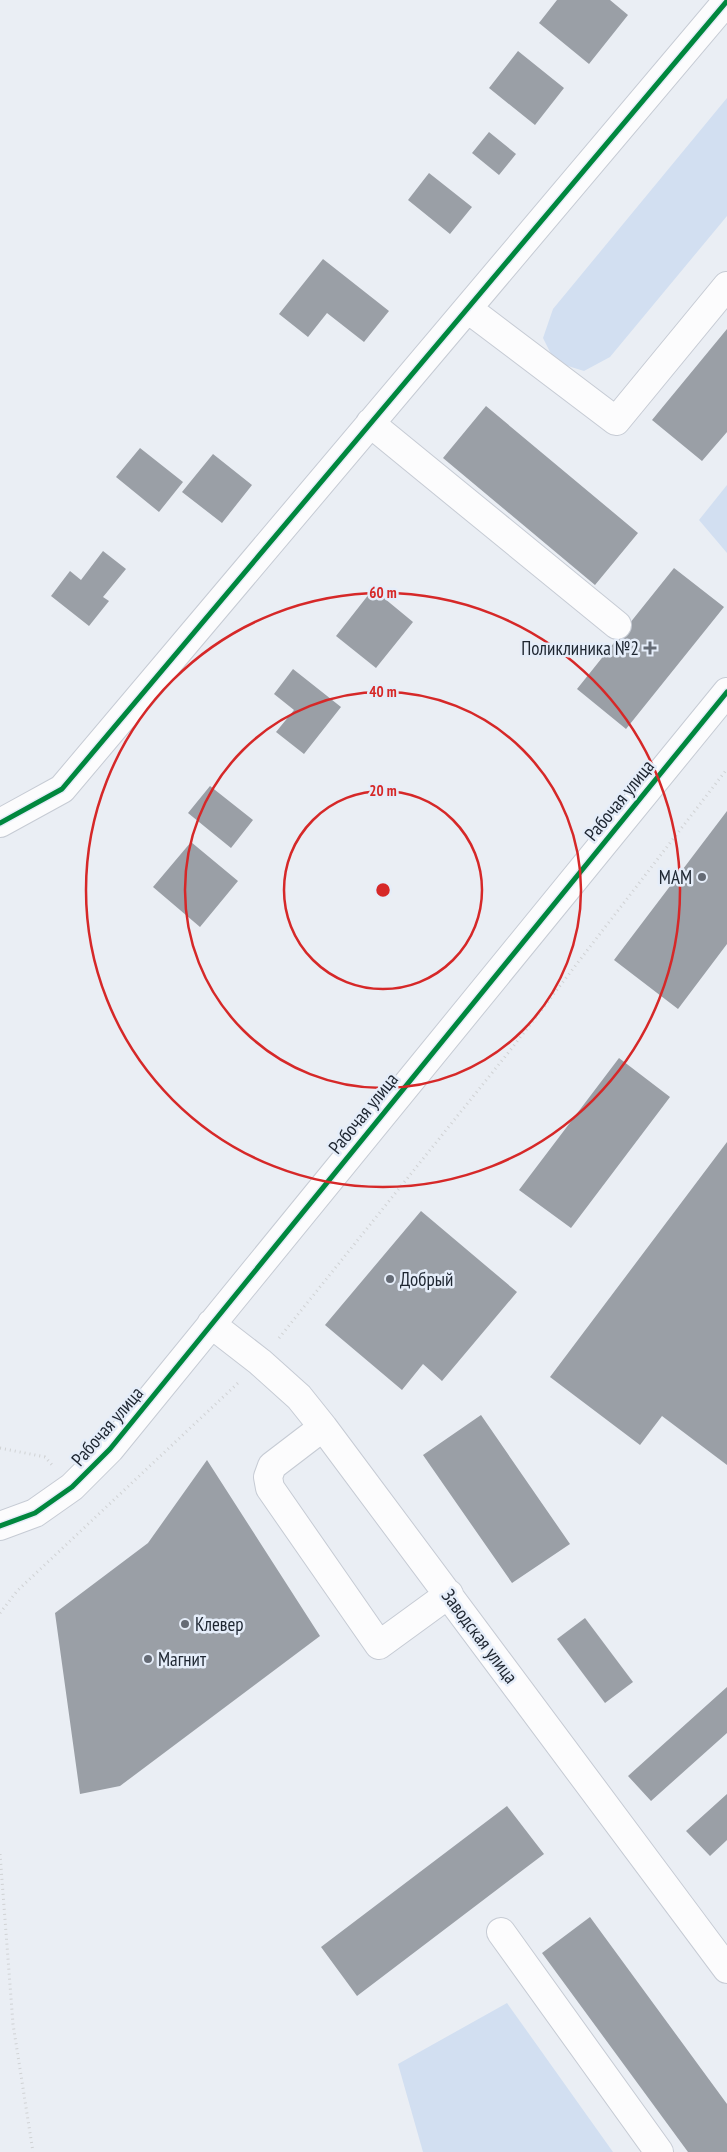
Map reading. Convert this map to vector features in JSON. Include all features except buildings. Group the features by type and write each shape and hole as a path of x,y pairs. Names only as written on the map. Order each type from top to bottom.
{"street":[{"path":"0,822 62,790 370,423 725,9"},
{"path":"468,309 616,421 727,286"},
{"path":"370,423 617,625"},
{"name":"Рабочая улица","path":"0,1526 35,1513 72,1487 110,1450 727,692"},
{"name":"Заводская улица","path":"211,1324 260,1362 299,1397 449,1594 727,1969"},
{"path":"323,1428 272,1466 268,1478 270,1488 379,1646 449,1594"},
{"path":"501,1932 659,2152"}],"path":[{"path":"0,1613 17,1591 260,1362 512,1048 727,769"},
{"path":"0,1854 13,2024 33,2152"}],"shaded area":[{"path":"727,98 727,216 610,357 584,371 555,362 543,338 553,309"},
{"path":"727,485 727,553 699,520"},
{"path":"507,2003 613,2152 423,2152 398,2064"}],"cycle path":[{"path":"0,823 62,789 727,1"},
{"path":"0,1526 35,1513 72,1487 110,1449 727,692"}],"place":[{"name":"Поликлиника №2","path":"650,648"},
{"name":"МАМ","path":"702,877"},
{"name":"Добрый","path":"390,1279"},
{"name":"Клевер","path":"185,1624"},
{"name":"Магнит","path":"148,1659"}]}
